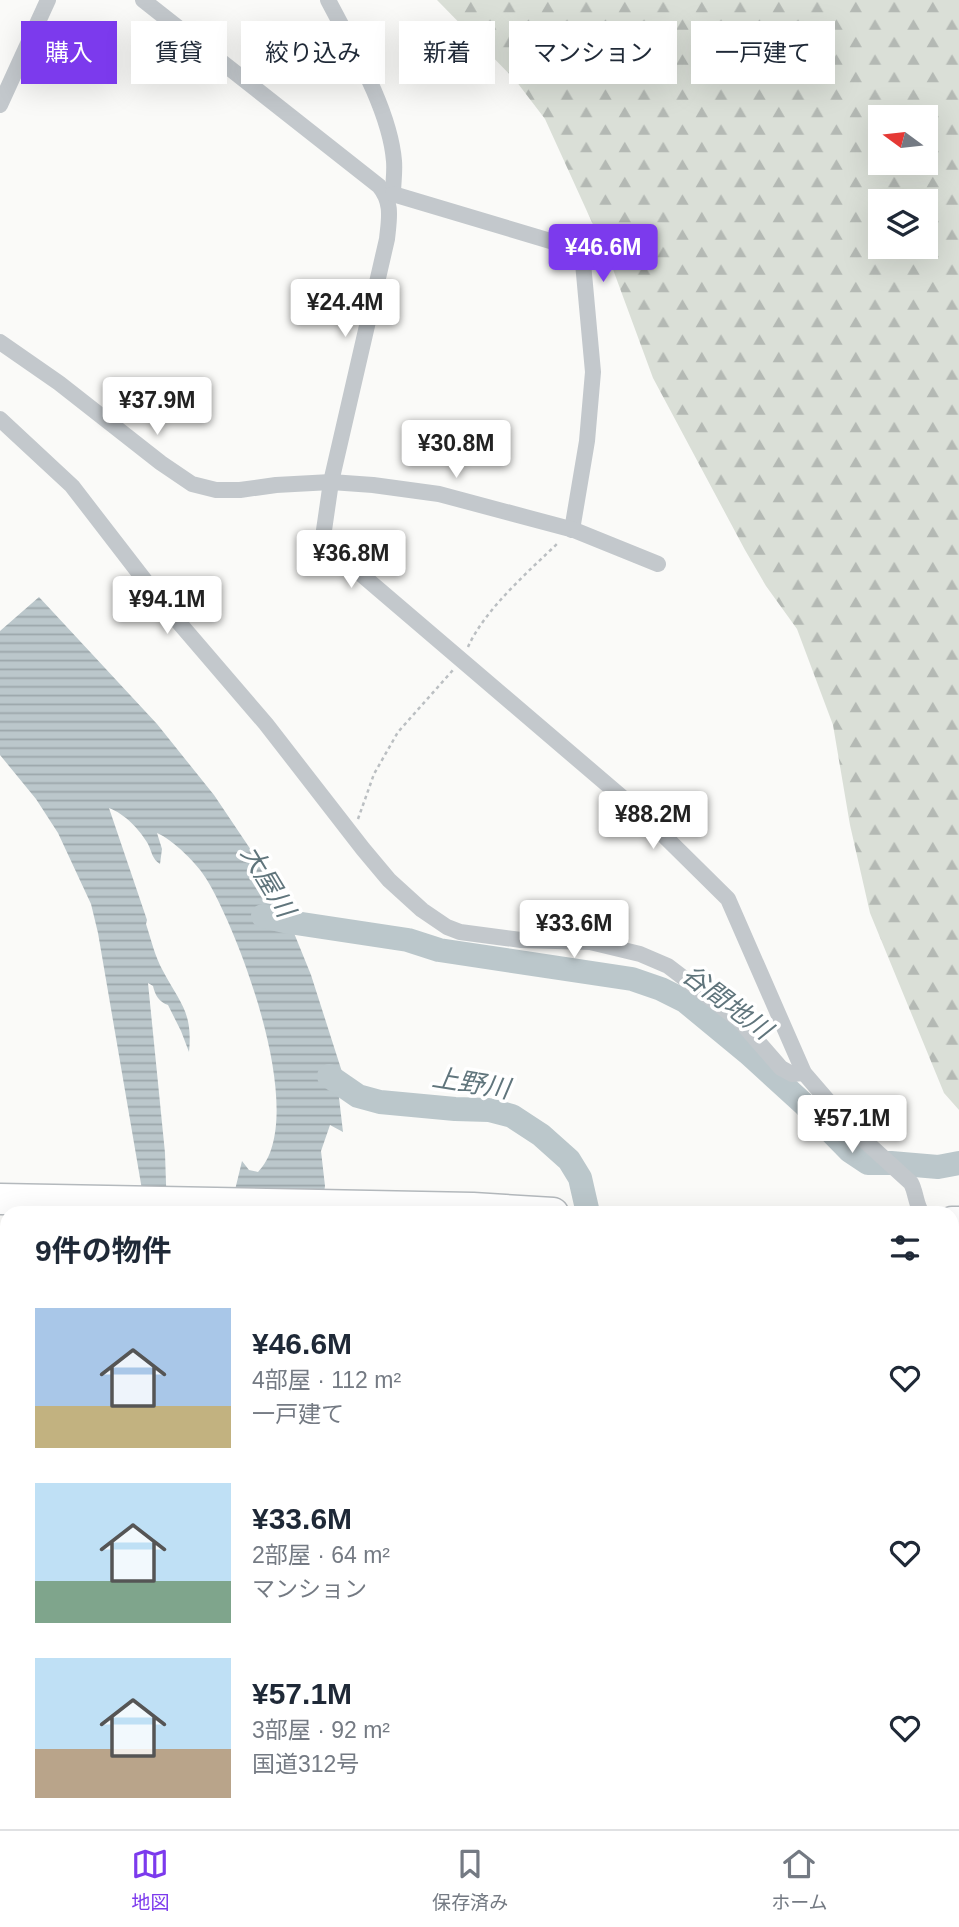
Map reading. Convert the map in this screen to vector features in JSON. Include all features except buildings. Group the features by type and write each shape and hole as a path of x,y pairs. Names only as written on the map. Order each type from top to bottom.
{"highway":[{"path":"0,1199 50,1205 191,1206"}],"street":[{"path":"0,105 48,0"},
{"path":"143,0 391,196 577,249 583,263 593,372 587,441 572,530"},
{"path":"328,0 369,78 394,161 387,239 331,482 323,537 328,546 644,816 728,899 804,1073 854,1131 911,1183 917,1195 918,1206"},
{"path":"0,342 59,383 192,484 216,490 240,490 331,482 439,494 572,530 658,564"},
{"path":"0,419 72,486 163,604 266,724 389,880 422,910 447,927 460,932 521,940 590,942 650,958 684,976 740,1021 781,1069 792,1074 804,1073"}],"path":[{"path":"353,836 374,774 398,732 462,660 474,634 500,603 572,530"}],"green space":[{"path":"437,0 959,0 959,1110 944,1093 870,913 850,825 833,725 797,629 766,586 745,550 653,378 611,264 545,119 518,84 677,84 677,21 509,21 509,74 495,59 495,21 457,21"}],"water":[{"name":"大屋川","path":"39,597 157,724 214,795 253,853 270,884 289,906 294,933 311,975 343,1075 359,1095 338,1089 343,1132 330,1125 321,1151 325,1186 322,1206 295,1206 235,1190 242,1161 249,1170 258,1172 272,1146 277,1112 273,1071 251,983 221,906 198,867 157,833 162,849 160,864 136,828 121,814 109,808 147,920 155,954 184,1009 190,1038 189,1052 168,1005 160,1000 153,986 148,983 165,1153 167,1206 145,1206 91,904 58,833 36,799 0,755 0,631"}],"waterway":[{"name":"谷間地川","path":"263,916 408,940 439,950 632,979 661,989 685,1001 748,1053 850,1151 868,1163 938,1167 959,1163"},
{"name":"上野川","path":"329,1076 358,1096 380,1102 489,1110 512,1116 541,1135 569,1160 580,1178 586,1206"}]}
